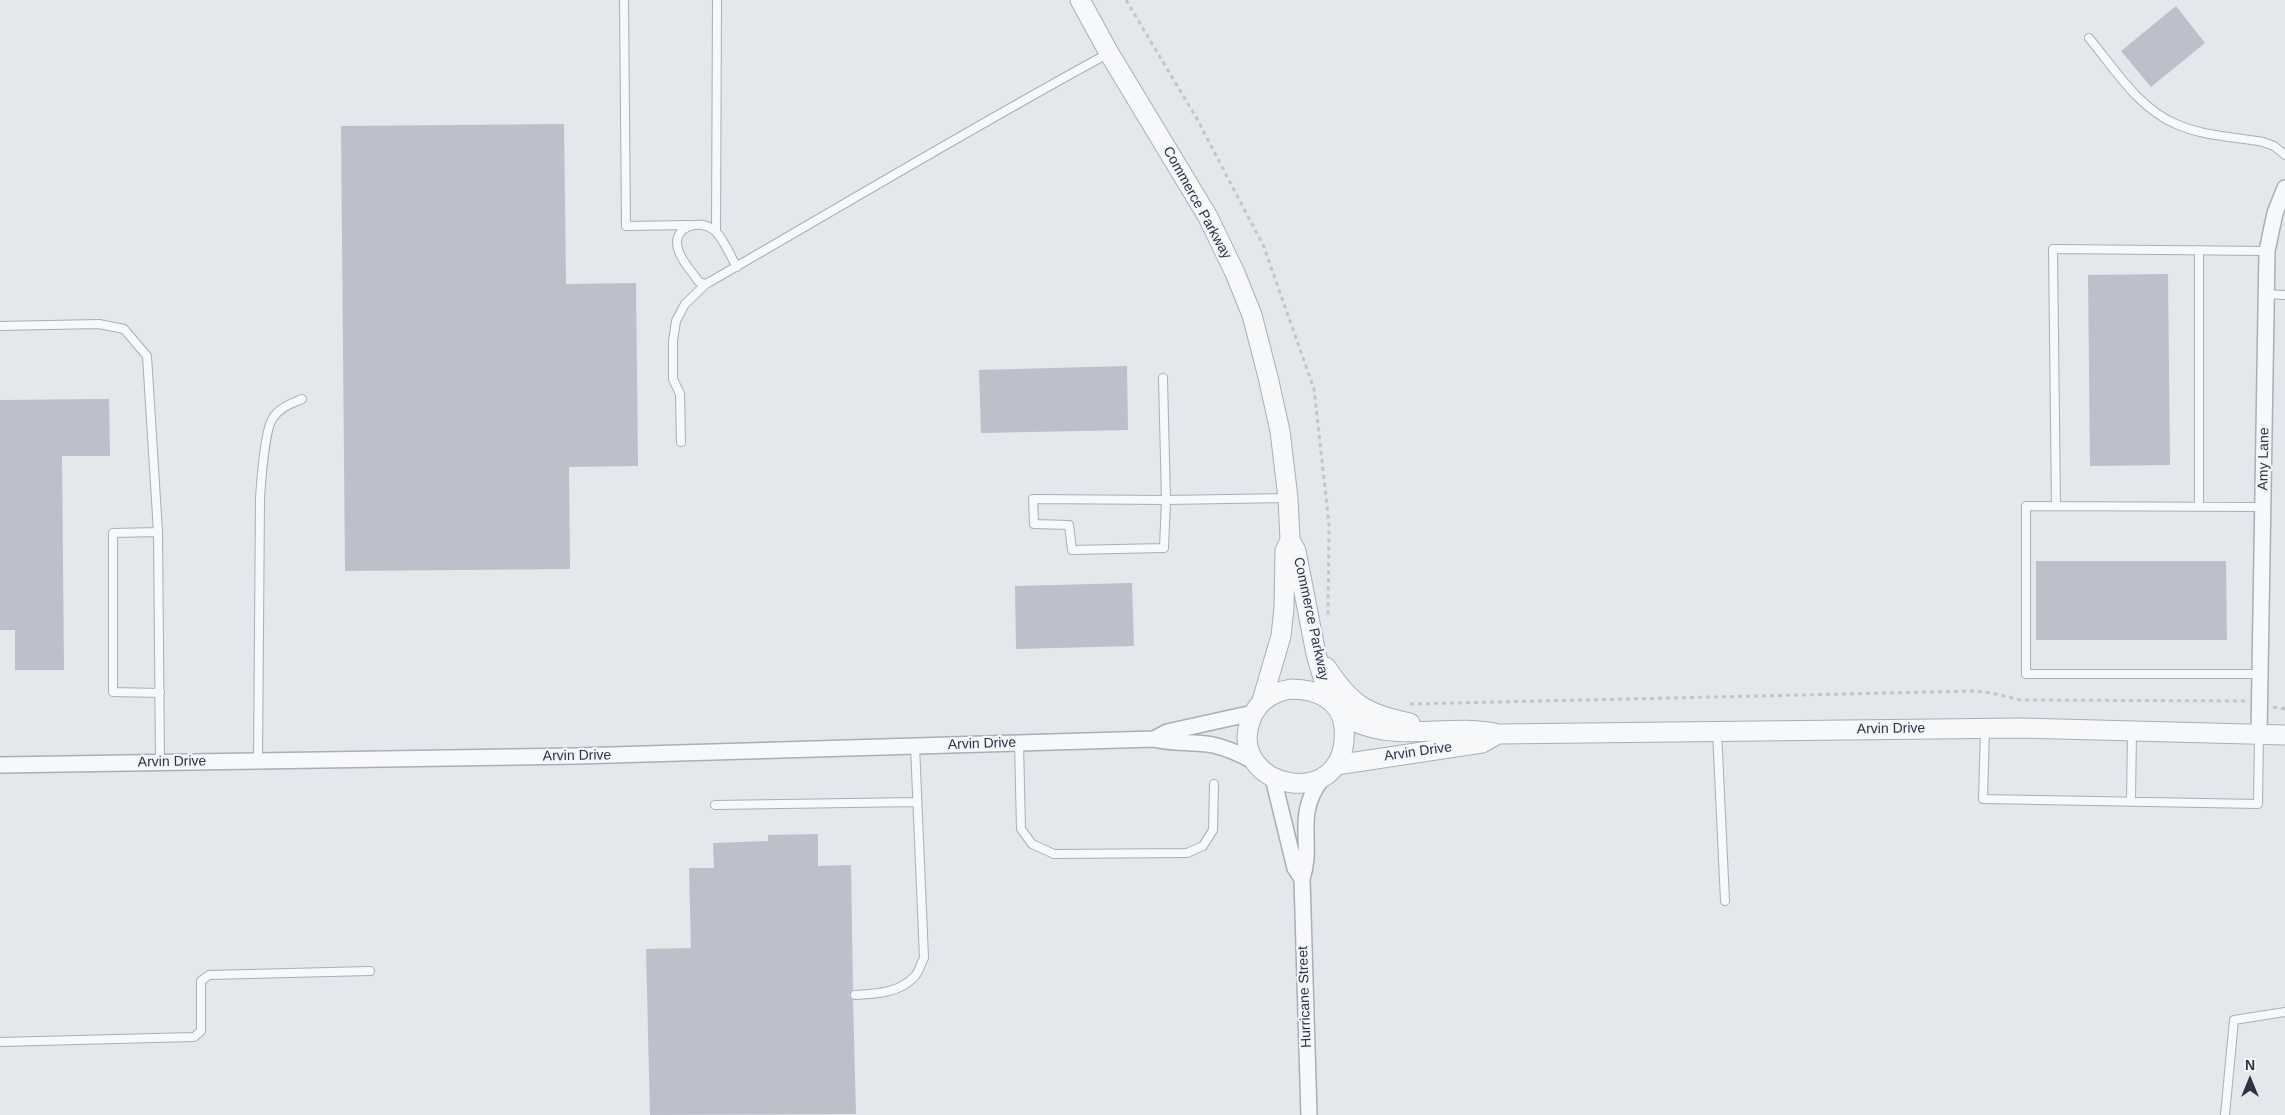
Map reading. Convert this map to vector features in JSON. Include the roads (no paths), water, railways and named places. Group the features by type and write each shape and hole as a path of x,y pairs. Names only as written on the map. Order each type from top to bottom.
{"street":[{"name":"Commerce Parkway","path":"1080,0 1208,217 1235,273 1252,316 1280,431 1288,498 1290,540 1296,551 1316,654 1329,698"},
{"name":"Amy Lane","path":"2260,734 2267,251 2275,213 2285,188"},
{"name":"Commerce Parkway","path":"1258,707 1281,636 1284,608 1285,551 1290,540"},
{"path":"1316,654 1341,690 1356,704 1392,720 1437,731"},
{"name":"Arvin Drive","path":"1154,739 1167,732 1258,707 1280,691 1291,688 1304,688 1329,698 1343,716 1364,726 1384,730 1481,730 1498,734 1984,728 2285,735"},
{"path":"1253,760 1248,750 1247,737 1258,707"},
{"path":"1321,780 1336,765 1344,742 1343,716"},
{"name":"Arvin Drive","path":"1336,765 1482,743 1498,734"},
{"name":"Arvin Drive","path":"0,765 577,756 1154,739 1168,742 1212,745 1229,749 1253,760 1273,778 1297,784 1321,780"},
{"name":"Hurricane Street","path":"1273,778 1295,868 1302,879"},
{"name":"Hurricane Street","path":"1309,1115 1302,879 1306,868 1307,806 1312,792 1321,780"}],"lane":[{"path":"624,0 626,226 702,224 716,231"},
{"path":"717,0 716,231 736,266"},
{"path":"2089,38 2144,105 2168,120 2188,128 2263,142 2274,146 2285,155"},
{"path":"681,442 680,394 673,379 674,331 676,321 684,304 706,284 736,266 997,114 1109,52"},
{"path":"693,224 684,228 678,234 679,252 700,282 706,284"},
{"path":"2056,506 2053,249 2267,251"},
{"path":"2198,250 2199,507"},
{"path":"2266,294 2285,294"},
{"path":"0,326 99,324 116,327 124,329 147,356 158,532 160,762"},
{"path":"1163,378 1166,500 1164,548 1072,550 1069,525 1034,524 1033,499 1166,500 1288,498"},
{"path":"258,761 260,498 263,460 271,419 282,407 302,399"},
{"path":"2260,674 2026,674 2026,506 2263,507"},
{"path":"158,532 112,533 112,692 160,692"},
{"path":"1984,728 1983,799 2258,804 2260,734"},
{"path":"1717,731 1725,901"},
{"path":"2131,801 2132,731"},
{"path":"1019,743 1021,829 1032,844 1054,854 1187,853 1203,846 1214,830 1214,784"},
{"path":"855,995 878,994 898,988 916,976 924,958 915,746"},
{"path":"715,806 917,802"},
{"path":"0,1042 194,1037 201,1031 201,982 209,975 370,971"},
{"path":"2225,1115 2234,1020 2285,1012"}]}
